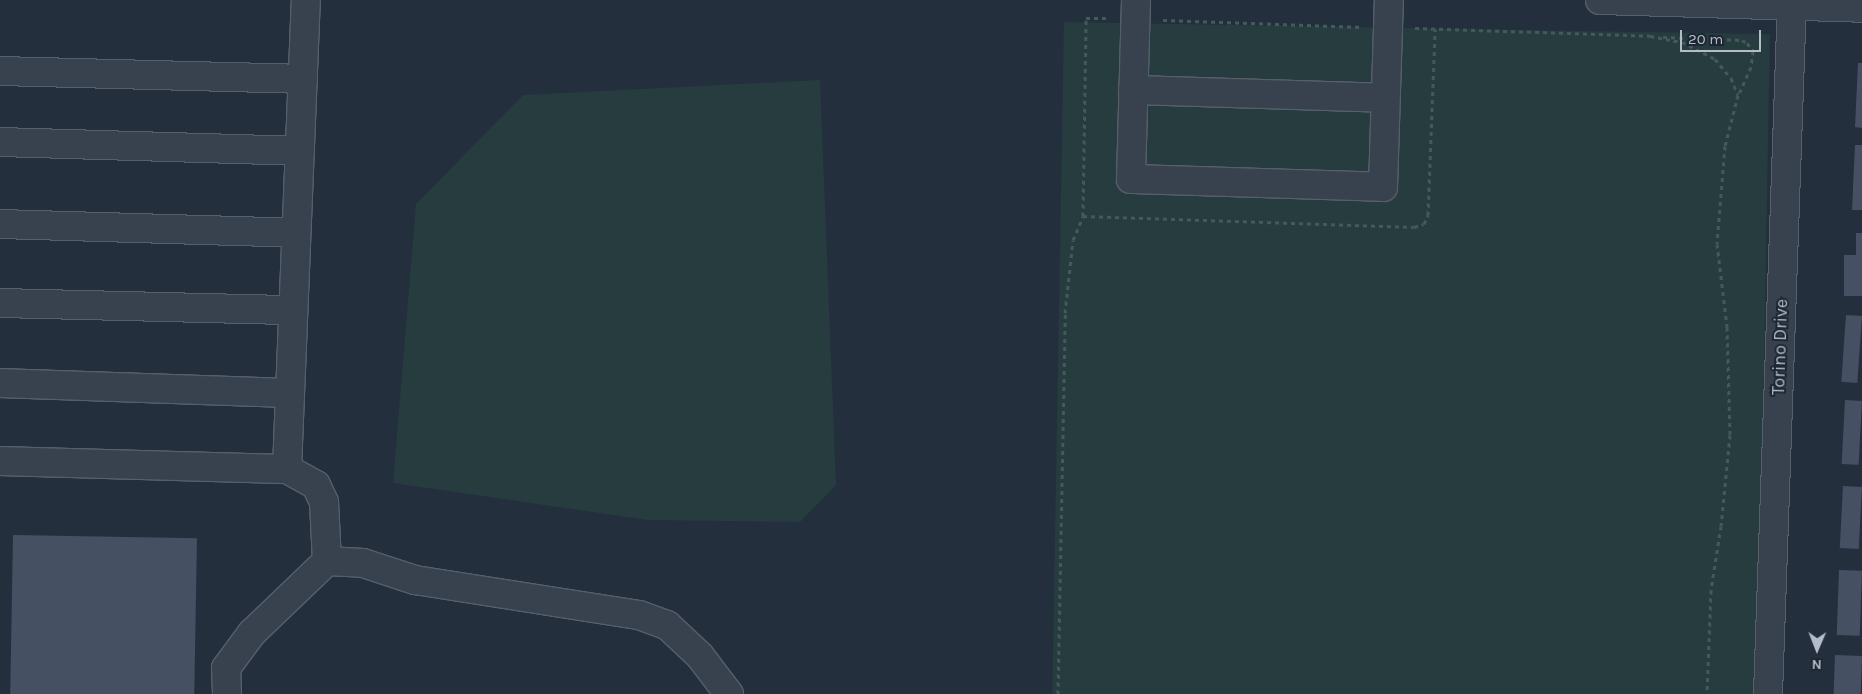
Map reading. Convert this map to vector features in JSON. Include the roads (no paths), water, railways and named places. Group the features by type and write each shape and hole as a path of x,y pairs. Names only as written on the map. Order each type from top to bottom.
{"street":[{"path":"287,468 306,0"},
{"path":"1136,10 1130,179 1383,187 1389,0"},
{"path":"1600,0 1792,3 1862,8"},
{"name":"Torino Drive","path":"1768,694 1792,3"},
{"path":"0,71 303,79"},
{"path":"1133,90 1385,98"},
{"path":"0,142 300,151"},
{"path":"0,224 296,234"},
{"path":"0,303 293,310"},
{"path":"0,383 290,394"},
{"path":"0,461 287,468 316,485 324,502 327,561"},
{"path":"227,694 226,668 252,633 327,561 363,562 415,580 639,615 667,625 700,656 726,692"}]}
